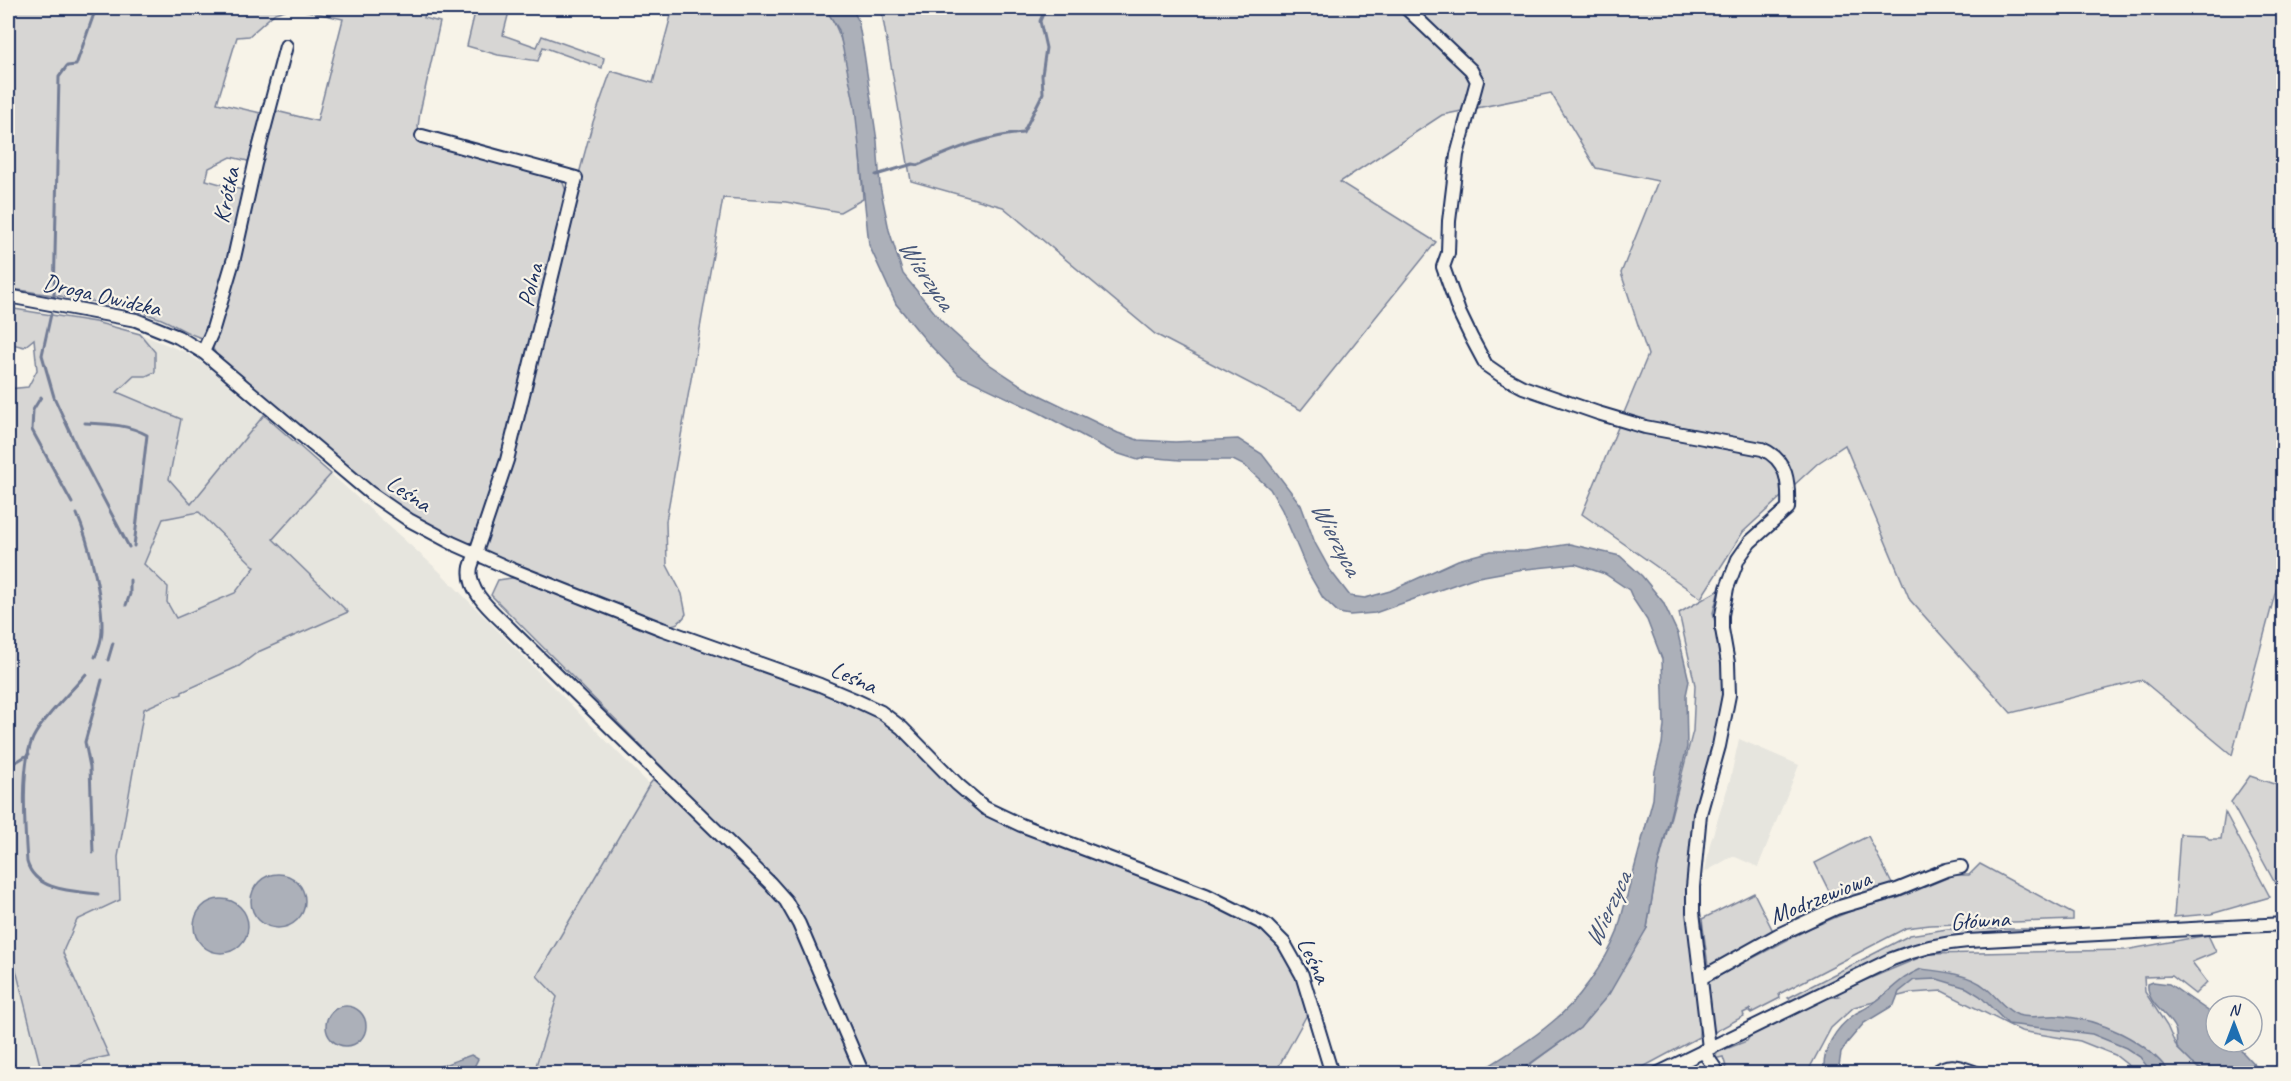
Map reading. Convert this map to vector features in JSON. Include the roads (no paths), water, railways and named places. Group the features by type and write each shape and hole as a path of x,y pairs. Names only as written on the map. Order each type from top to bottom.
{"street":[{"path":"1406,8 1471,70 1477,81 1456,155 1448,253 1443,267 1459,312 1486,365 1523,387 1598,414 1645,426 1762,449 1773,454 1786,472 1788,508 1750,542 1738,559 1727,588 1722,615 1729,695 1719,746 1700,814 1693,887 1693,912 1706,1050 1719,1074"},
{"name":"Krótka","path":"203,352 212,332 234,258 255,164 286,46"},
{"name":"Polna","path":"422,136 576,178 507,460 475,554"},
{"name":"Droga Owidzka","path":"8,296 136,320 178,337 203,352 270,407"},
{"name":"Leśna","path":"270,407 391,508 409,520 475,554 662,629 853,699 880,712 902,728 957,784 985,808 1021,825 1206,896 1266,925 1284,943 1302,975 1332,1074"},
{"path":"475,554 470,573 472,585 481,598 786,901 799,924 862,1074"},
{"name":"Modrzewiowa","path":"1701,978 1778,935 1836,908 1961,867"},
{"name":"Główna","path":"1657,1074 1892,959 1946,942 2283,924"},
{"path":"1934,1074 1938,1070 1953,1065 1979,1074"}],"waterway":[{"path":"54,298 59,77 67,66 76,65 96,8"},
{"path":"876,175 913,164 918,165 982,140 1023,133 1043,93 1042,75 1046,48 1040,21 1043,14 1059,8"},
{"path":"51,314 42,355 54,397 81,456 129,547"},
{"path":"41,397 33,410 32,430 72,503"},
{"path":"85,423 109,424 147,435 134,546"},
{"path":"77,514 98,587 102,617 102,633 95,657"},
{"path":"126,605 130,594 130,580"},
{"path":"108,660 113,643"},
{"path":"86,674 50,714 33,738 26,764 25,833 27,862 31,872 38,879 56,888 98,894"},
{"path":"93,853 90,767 85,742 102,680"},
{"path":"8,767 29,754"}],"railway":[{"path":"8,1044 14,1074"}],"water label":[{"name":"Wierzyca","path":"927,274"},
{"name":"Wierzyca","path":"1337,538"},
{"name":"Wierzyca","path":"1607,909"}]}
